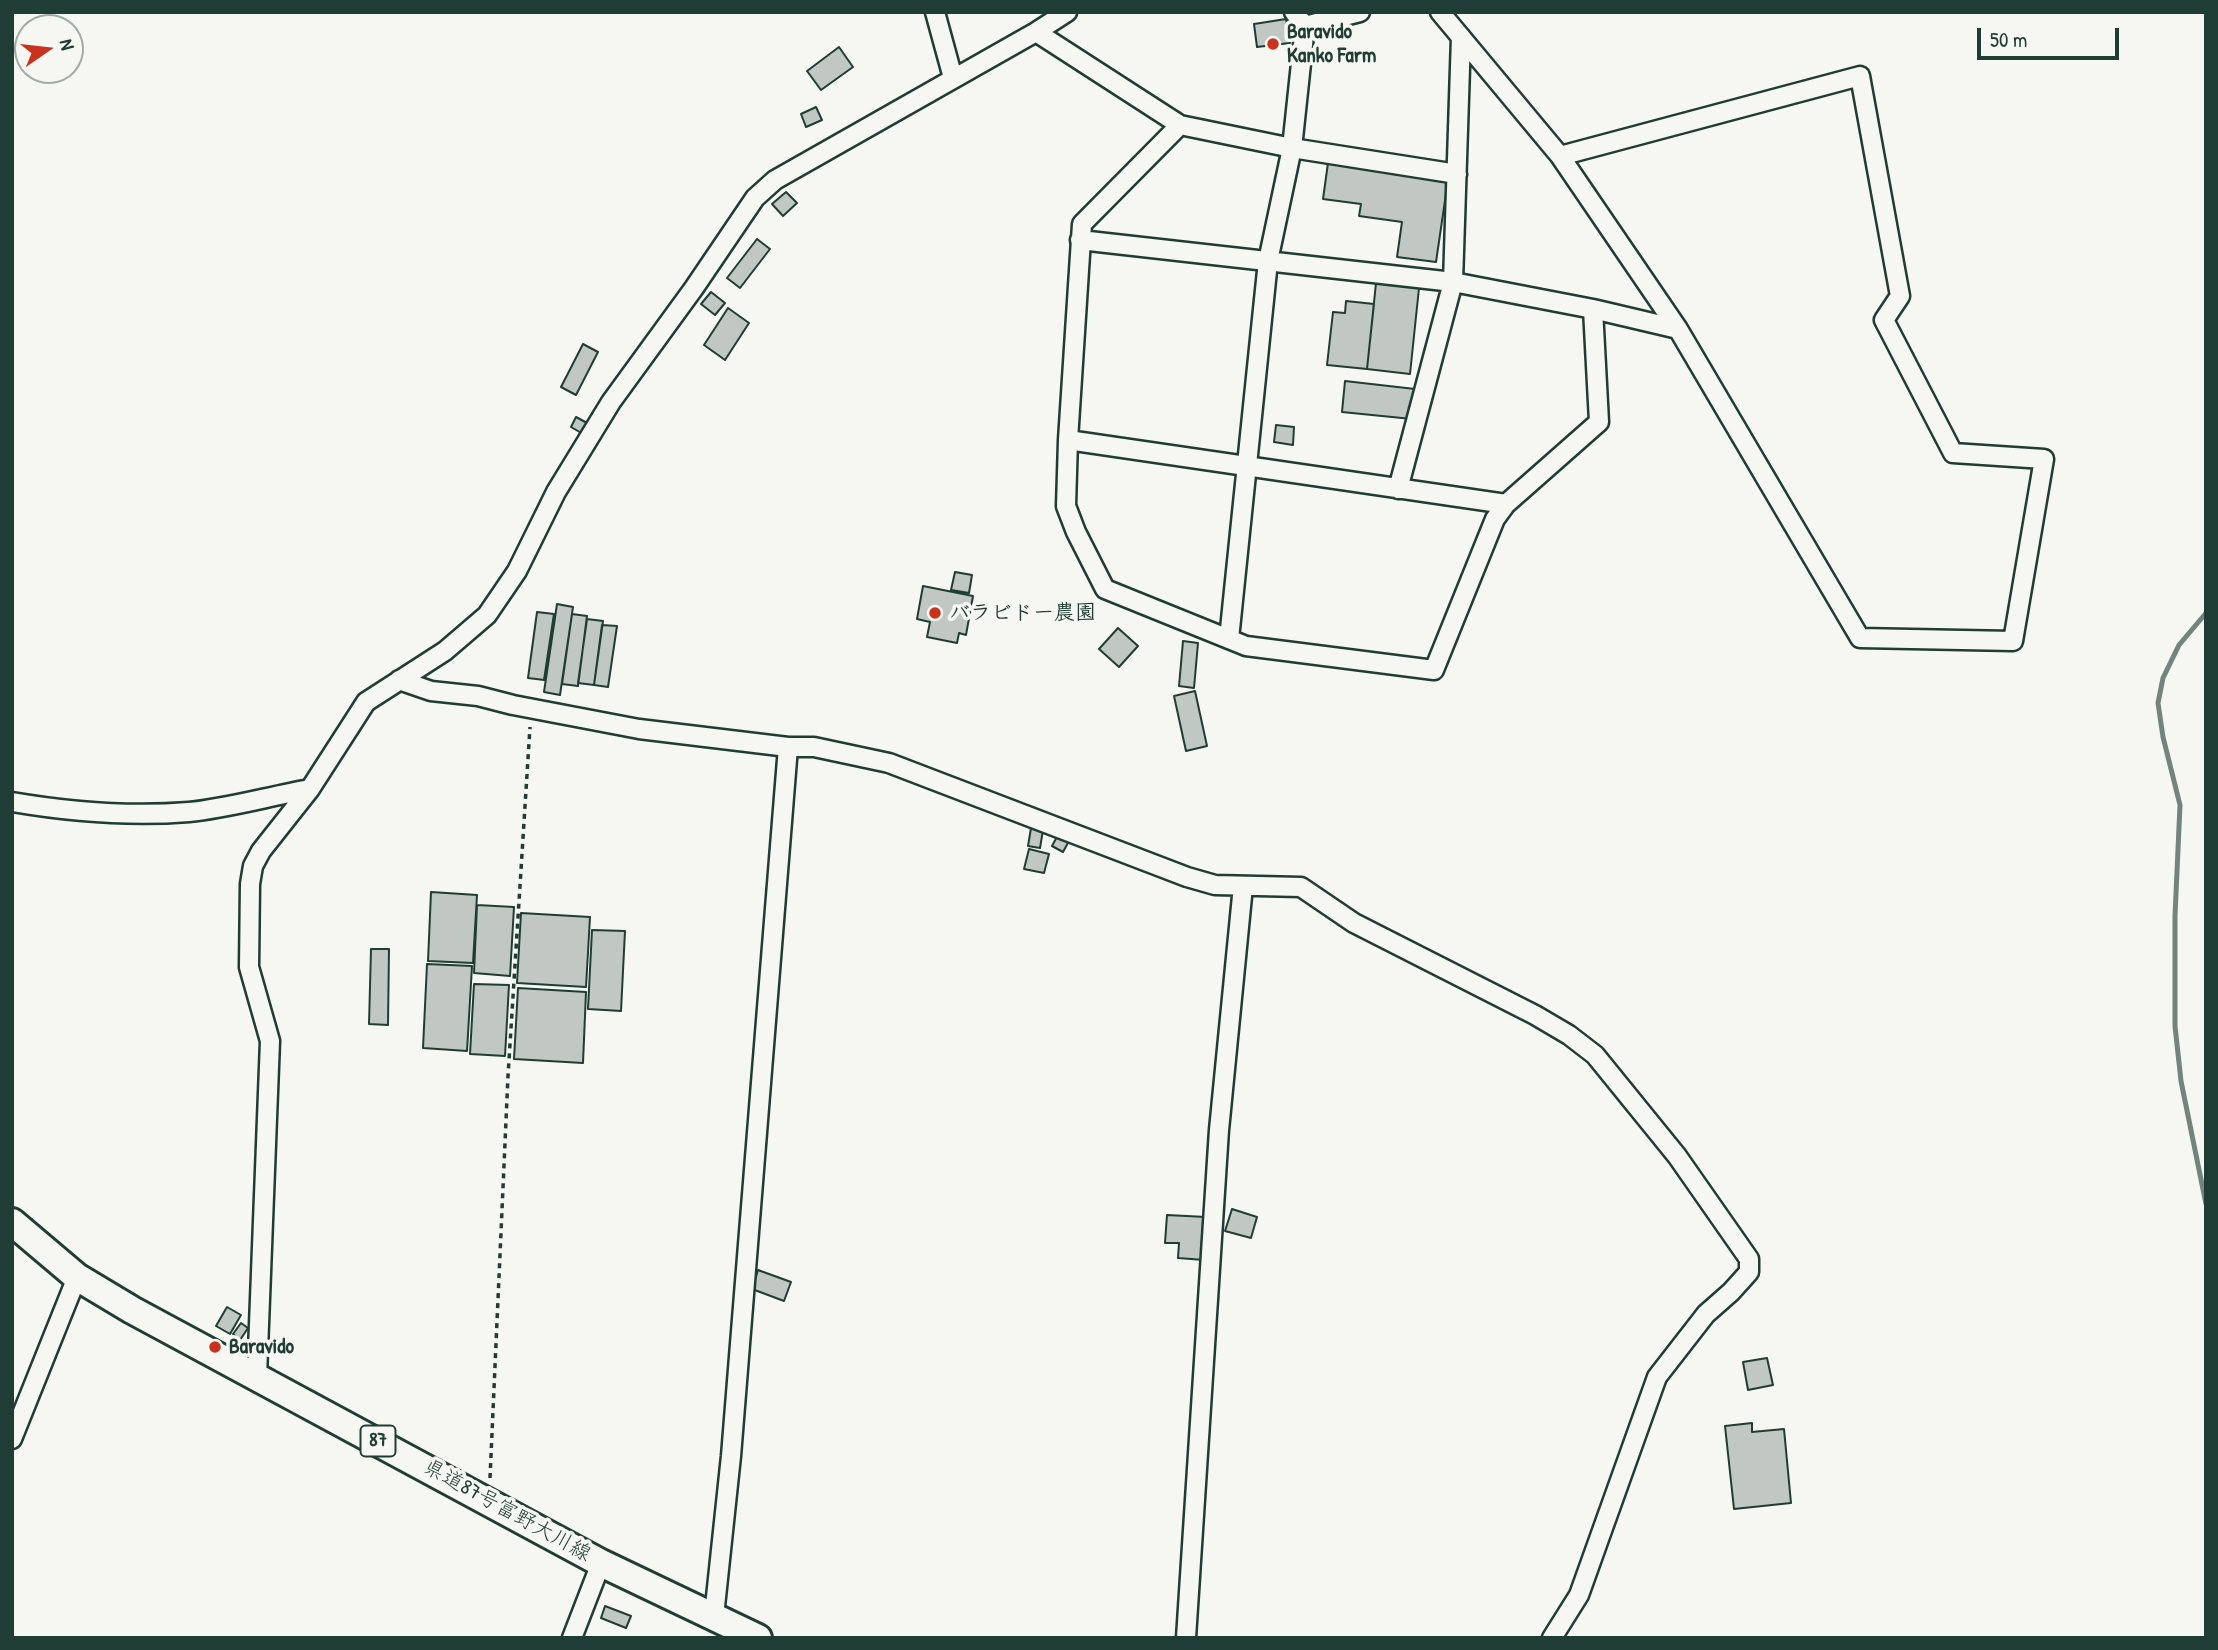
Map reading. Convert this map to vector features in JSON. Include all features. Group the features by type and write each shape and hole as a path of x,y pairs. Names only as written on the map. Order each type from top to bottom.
{"main road":[{"name":"県道87号富野大川線","path":"12,1222 77,1278 186,1340 489,1500 601,1563 758,1638"}],"street":[{"path":"935,12 953,78"},
{"path":"257,1376 270,1041 249,967 250,884 253,866 261,851 310,789 366,702 445,651 487,615 517,571 556,492 611,402 680,309 755,198 775,180 1067,12"},
{"path":"1229,639 1268,261 1292,148 1299,19 1360,12"},
{"path":"1440,12 1560,156 1678,330 1860,638 2013,641 2044,458 1953,453 1884,320 1900,296 1860,76 1560,156"},
{"path":"1036,32 1180,125 1292,148 1457,174"},
{"path":"1398,489 1453,282 1461,37"},
{"path":"1180,125 1082,224 1066,506 1105,589 1246,646 1434,670 1495,519 1506,504 1599,422 1593,309"},
{"path":"1080,240 1453,282 1593,309 1678,330"},
{"path":"1068,440 1506,504"},
{"path":"399,680 431,691 478,696 639,729 788,747 814,747 889,764 1187,877 1215,885 1301,887 1354,923 1535,1015 1569,1035 1595,1055 1669,1146 1749,1259 1749,1272 1706,1314 1657,1377 1579,1595 1552,1638"},
{"path":"714,1616 731,1456 788,747"},
{"path":"12,802 54,809 140,814 190,812 310,789"},
{"path":"1186,1638 1219,1130 1243,886"},
{"path":"12,1440 77,1278"},
{"path":"572,1638 601,1563"}],"path":[{"path":"489,1500 508,1076 531,707"}],"building":[{"path":"1286,19 1290,43 1257,47 1254,24"},
{"path":"839,47 853,67 821,90 807,71"},
{"path":"816,107 822,120 806,127 801,114"},
{"path":"1328,163 1448,180 1436,262 1397,257 1402,222 1359,216 1361,204 1323,199"},
{"path":"786,192 797,203 783,216 772,204"},
{"path":"757,239 770,249 740,288 727,278"},
{"path":"1376,283 1419,288 1410,374 1367,369"},
{"path":"711,292 725,303 715,315 701,304"},
{"path":"1346,301 1374,304 1367,369 1327,365 1333,312 1345,313"},
{"path":"728,308 749,323 725,360 704,345"},
{"path":"583,344 598,352 576,395 561,387"},
{"path":"1345,381 1415,389 1412,419 1342,412"},
{"path":"576,417 589,424 583,434 571,427"},
{"path":"1276,425 1294,427 1293,445 1274,442"},
{"path":"955,572 972,575 969,593 951,590"},
{"path":"923,586 973,596 966,635 959,633 957,643 927,637 930,622 917,619"},
{"path":"557,604 573,607 560,695 544,692"},
{"path":"537,612 554,614 544,680 528,678"},
{"path":"572,614 587,616 578,686 562,684"},
{"path":"587,619 603,621 594,685 578,683"},
{"path":"602,625 617,626 608,687 594,685"},
{"path":"1118,628 1138,646 1119,667 1099,649"},
{"path":"1183,641 1198,643 1194,688 1179,686"},
{"path":"1195,691 1207,746 1186,751 1174,696"},
{"path":"1031,828 1043,830 1040,848 1028,846"},
{"path":"1059,833 1070,839 1063,852 1052,846"},
{"path":"1029,849 1049,854 1044,873 1024,869"},
{"path":"431,892 477,895 473,963 428,961"},
{"path":"477,905 514,907 510,976 474,973"},
{"path":"521,913 590,917 586,987 517,983"},
{"path":"592,930 625,931 621,1011 588,1009"},
{"path":"371,949 389,949 388,1025 369,1024"},
{"path":"427,964 472,966 467,1051 423,1048"},
{"path":"474,984 509,985 505,1056 470,1054"},
{"path":"518,988 586,992 583,1063 514,1059"},
{"path":"1232,1209 1257,1217 1251,1238 1225,1231"},
{"path":"1167,1215 1206,1217 1204,1260 1178,1258 1179,1243 1165,1243"},
{"path":"758,1270 791,1282 784,1301 752,1289"},
{"path":"227,1307 241,1315 230,1334 216,1326"},
{"path":"241,1323 248,1328 240,1340 233,1334"},
{"path":"1767,1358 1773,1385 1748,1390 1743,1362"},
{"path":"1752,1423 1752,1432 1784,1429 1791,1503 1734,1509 1725,1426"},
{"path":"605,1606 631,1616 626,1628 601,1618"}],"waterway":[{"path":"2206,613 2179,645 2163,678 2158,703 2163,737 2180,805 2175,916 2175,1026 2181,1081 2206,1204"}],"place":[{"name":"Baravido Kanko Farm","path":"1273,44"},
{"name":"バラビドー農園","path":"935,613"},
{"name":"Baravido","path":"215,1347"}]}
